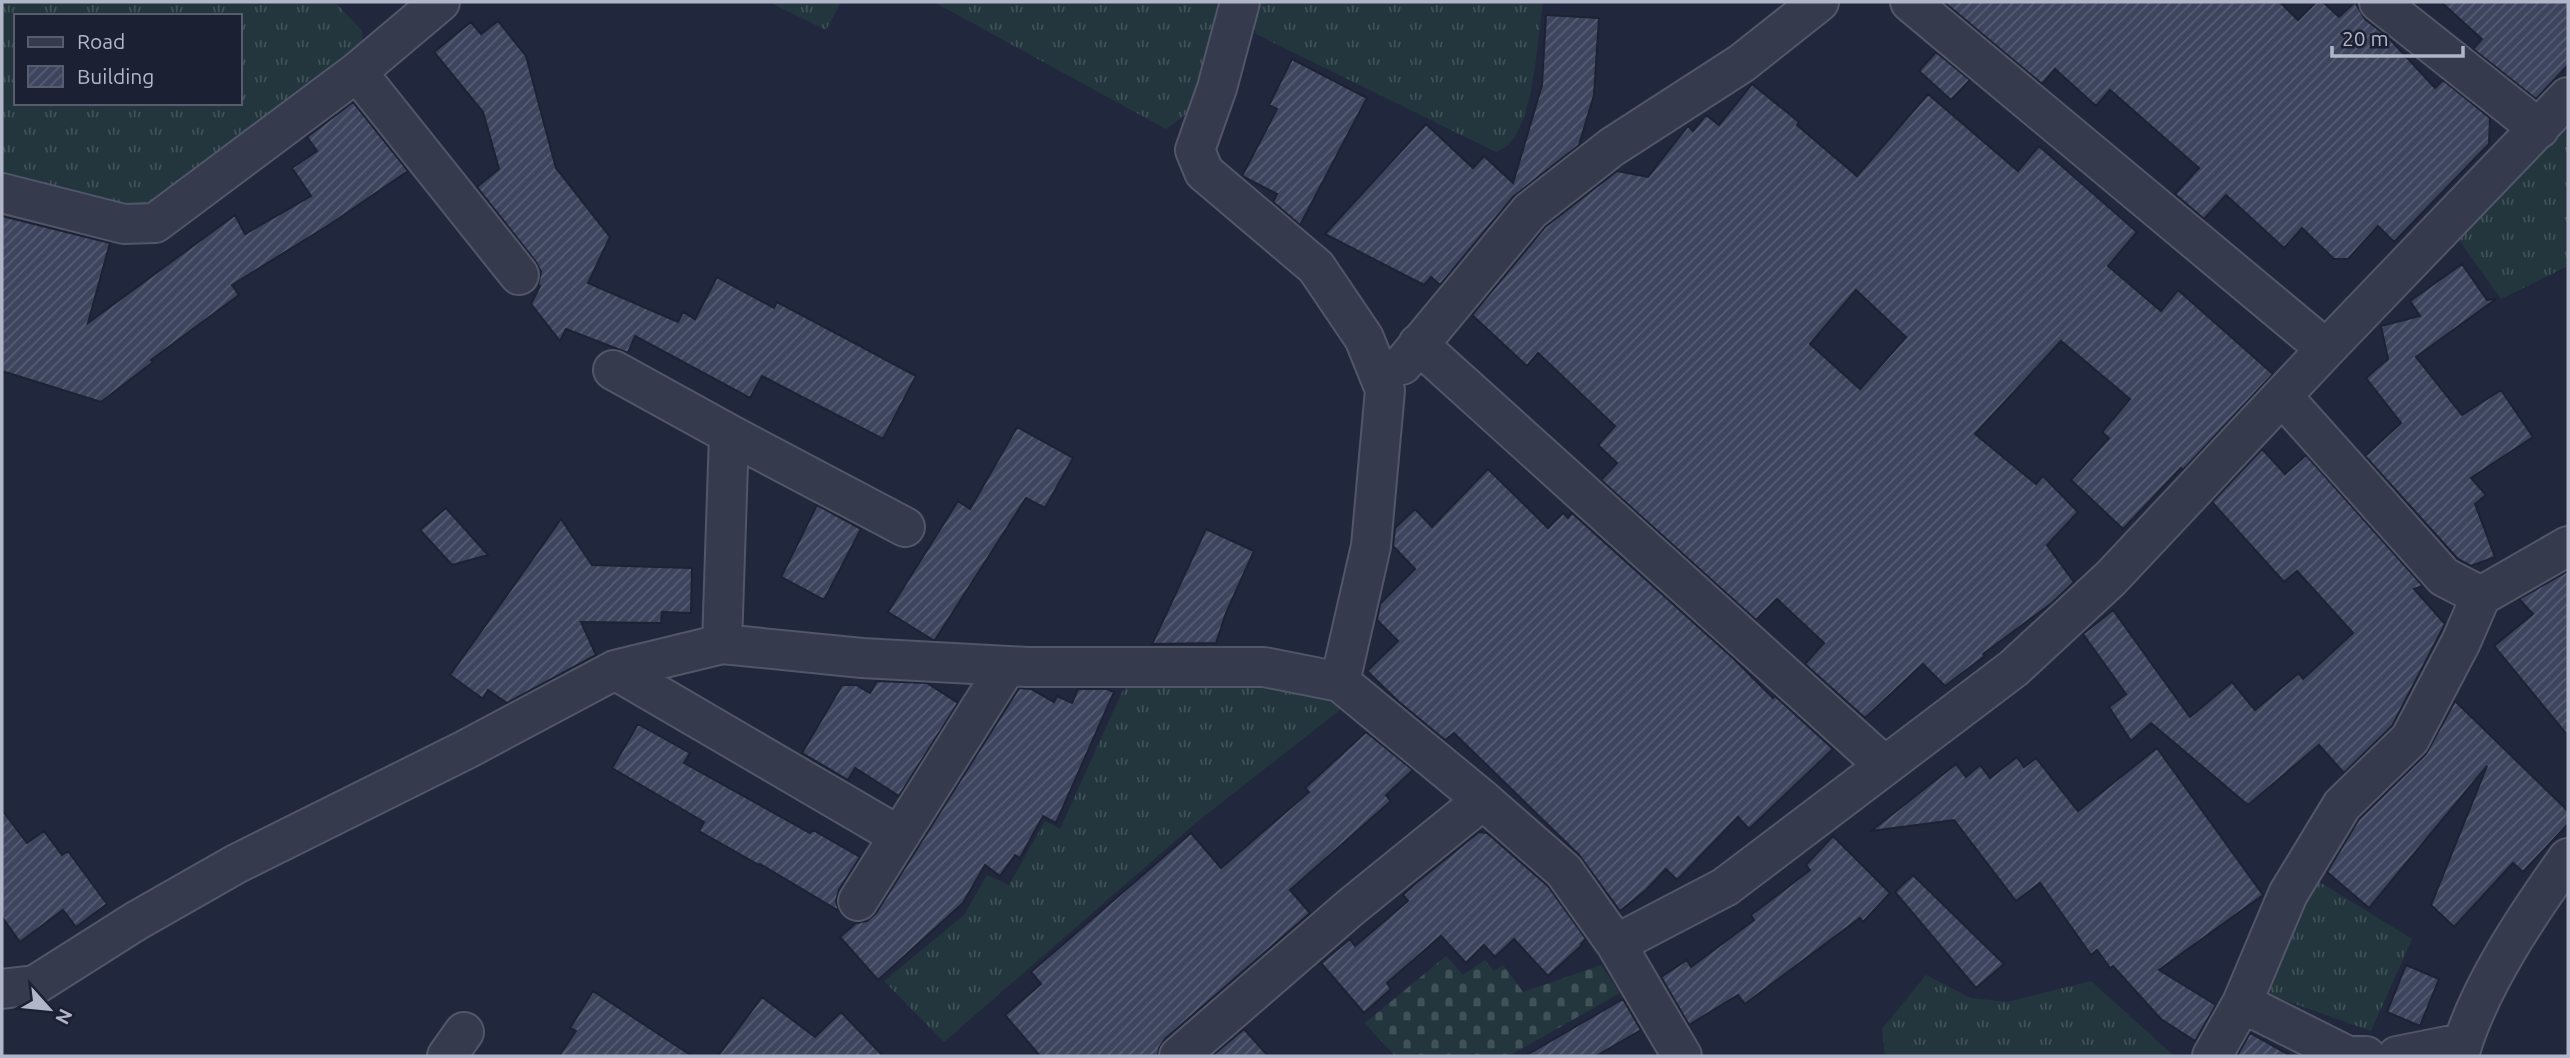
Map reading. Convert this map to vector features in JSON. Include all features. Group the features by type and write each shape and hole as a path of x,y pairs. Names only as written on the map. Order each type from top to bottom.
{"street":[{"path":"2,193 124,224 155,223 357,72 440,2"},
{"path":"1240,2 1217,88 1195,150 1204,172 1316,267 1364,338 1385,390 1371,546 1340,682"},
{"path":"1385,390 1418,344 1530,211 1612,147 1742,63 1819,2"},
{"path":"1910,2 2326,349"},
{"path":"2379,2 2539,129"},
{"path":"357,72 519,275"},
{"path":"1616,944 1725,887 2014,668 2111,578 2568,97"},
{"path":"1418,344 1884,765"},
{"path":"613,370 905,527"},
{"path":"2282,396 2444,577 2481,596"},
{"path":"722,644 729,434"},
{"path":"2212,1056 2242,1003 2288,894 2342,805 2410,739 2461,642 2481,596 2568,546"},
{"path":"2,989 35,985 136,921 236,864 476,744 615,670 722,644 862,658 1007,666 1264,667 1340,682 1564,871 1616,944 1682,1056"},
{"path":"858,901 1007,666"},
{"path":"615,670 899,836"},
{"path":"1179,1056 1351,907 1483,800"},
{"path":"2397,1056 2460,1050 2489,983 2542,894 2568,858"},
{"path":"2242,1003 2348,1056 2366,1056"}],"green space":[{"path":"2,2 335,2 362,31 363,50 155,203 135,210 2,178"},
{"path":"769,2 841,2 826,30"},
{"path":"934,2 1223,2 1189,112 1166,129"},
{"path":"1256,2 1543,2 1530,95 1518,130 1509,144 1496,152 1256,34 1252,17"},
{"path":"2568,124 2568,266 2501,299 2459,240"},
{"path":"1131,683 1298,685 1345,706 1198,821 944,1042 884,981 964,915 987,875 1009,885 1045,821 1060,829 1123,690"},
{"path":"2310,876 2412,939 2371,1031 2264,993"},
{"path":"1446,956 1463,975 1485,960 1494,971 1503,965 1523,992 1601,965 1620,993 1509,1056 1395,1056 1365,1023"},
{"path":"1926,975 1971,998 2007,1002 2091,981 2174,1056 1885,1056 1882,1029"}],"building":[{"path":"1944,2 2280,2 2298,20 2316,2 2323,2 2339,17 2355,2 2365,19 2387,36 2435,88 2443,80 2490,118 2489,144 2394,242 2378,226 2348,259 2334,259 2302,228 2284,248 2226,195 2204,219 2175,194 2199,168 2110,90 2096,106 2055,69 2042,84"},
{"path":"2441,2 2568,2 2568,65 2536,99 2473,49 2482,39"},
{"path":"1546,15 1599,18 1594,95 1579,145 1513,197 1440,285 1431,277 1424,285 1325,234 1426,124 1473,168 1484,156 1513,183 1542,85"},
{"path":"498,21 526,56 556,168 610,237 588,283 678,322 683,312 695,319 717,277 774,308 777,302 847,339 916,376 883,439 762,376 750,398 635,336 628,353 566,329 560,341 531,304 540,286 541,272 536,262 477,187 499,169 483,112 434,52 471,22 481,34"},
{"path":"1936,52 1970,80 1951,100 1919,71"},
{"path":"1292,59 1367,98 1300,225 1273,202 1277,194 1242,176 1277,109 1269,105"},
{"path":"1752,84 1799,122 1797,125 1857,176 1928,94 2018,171 2039,146 2137,232 2108,266 2161,311 2178,290 2273,374 2123,529 2071,480 2109,438 2102,432 2130,399 2061,341 1975,434 2036,484 2043,476 2078,512 2047,545 2074,582 2052,603 1945,686 1923,664 1865,718 1805,664 1824,643 1777,599 1756,620 1601,480 1617,463 1598,445 1615,426 1538,353 1527,366 1472,315 1545,227 1617,171 1648,177 1688,126 1693,131 1706,115 1719,125","holes":["1856,290 1906,337 1860,389 1810,344"]},
{"path":"353,102 408,171 329,225 232,285 239,295 151,360 153,362 101,402 2,371 2,216 110,243 88,323 235,215 245,234 311,196 292,168 317,151 307,137"},
{"path":"2462,264 2487,300 2496,299 2416,357 2462,415 2501,390 2533,437 2471,478 2486,495 2475,504 2495,557 2471,566 2458,559 2365,456 2401,423 2366,378 2388,359 2381,326 2420,316 2410,301"},
{"path":"1017,427 1073,458 1045,508 1026,498 933,640 888,612 958,501 970,509"},
{"path":"2262,449 2285,474 2306,455 2423,586 2414,589 2445,624 2392,726 2344,773 2319,745 2248,805 2151,723 2131,741 2109,707 2126,694 2083,634 2113,610 2190,717 2232,682 2255,710 2299,673 2303,679 2353,633 2297,571 2284,582 2212,502"},
{"path":"1488,469 1548,528 1563,513 1568,518 1572,513 1733,658 1773,698 1775,696 1833,749 1749,829 1738,817 1677,880 1666,869 1620,911 1579,855 1454,733 1445,740 1367,671 1398,641 1377,620 1380,604 1415,569 1393,546 1395,528 1415,509 1432,527"},
{"path":"817,505 861,529 824,600 781,577"},
{"path":"446,508 488,555 452,565 420,530"},
{"path":"561,519 592,565 692,568 691,613 662,612 661,623 581,622 596,655 507,703 488,690 483,699 450,675"},
{"path":"1206,529 1254,551 1226,613 1216,643 1152,644"},
{"path":"2568,571 2568,736 2494,646 2533,614 2519,599"},
{"path":"877,681 927,683 958,703 899,796 855,768 848,780 802,753 842,685 856,685 870,693"},
{"path":"1019,688 1031,689 1054,702 1057,696 1072,703 1078,689 1107,689 1114,692 1056,823 1043,816 1020,858 1015,855 1000,876 985,865 963,903 878,980 840,937 856,923 867,921 876,913"},
{"path":"2455,701 2568,811 2568,824 2523,872 2513,863 2454,927 2431,905 2487,766 2369,908 2327,872 2359,819 2426,754"},
{"path":"638,724 690,753 684,763 810,833 813,830 860,857 839,890 836,901 839,911 699,831 704,822 612,768"},
{"path":"1366,732 1413,770 1386,795 1391,801 1290,890 1310,913 1165,1039 1159,1048 1158,1056 1040,1056 1005,1015 1041,984 1031,972 1191,833 1221,868 1309,792 1305,788"},
{"path":"2157,748 2263,895 2159,970 2216,1005 2195,1041 2161,1019 2113,966 2110,968 2097,950 2091,955 2040,883 2016,901 1954,820 1871,831 1956,764 1966,777 1980,765 1990,778 2017,757 2024,767 2036,758 2078,811"},
{"path":"2,810 27,843 44,831 62,855 68,851 107,904 76,927 63,910 20,942 2,917"},
{"path":"1479,832 1487,833 1548,886 1586,939 1548,976 1514,939 1495,957 1484,945 1466,963 1441,936 1387,983 1391,989 1364,1013 1321,963 1350,939 1355,946 1408,901 1403,895 1416,883"},
{"path":"1833,836 1890,893 1863,922 1860,918 1745,1004 1738,995 1689,1025 1661,977 1687,960 1691,967 1754,920 1751,915 1810,870 1806,865"},
{"path":"1913,875 2004,964 1976,988 1895,892"},
{"path":"2406,965 2439,979 2420,1026 2387,1012"},
{"path":"593,991 692,1056 559,1056 576,1031 570,1028"},
{"path":"762,997 815,1037 841,1012 883,1056 718,1056"},
{"path":"1623,999 1641,1030 1596,1056 1525,1056"},
{"path":"1244,1029 1268,1056 1212,1056"},
{"path":"2250,1033 2291,1056 2237,1056"}]}
